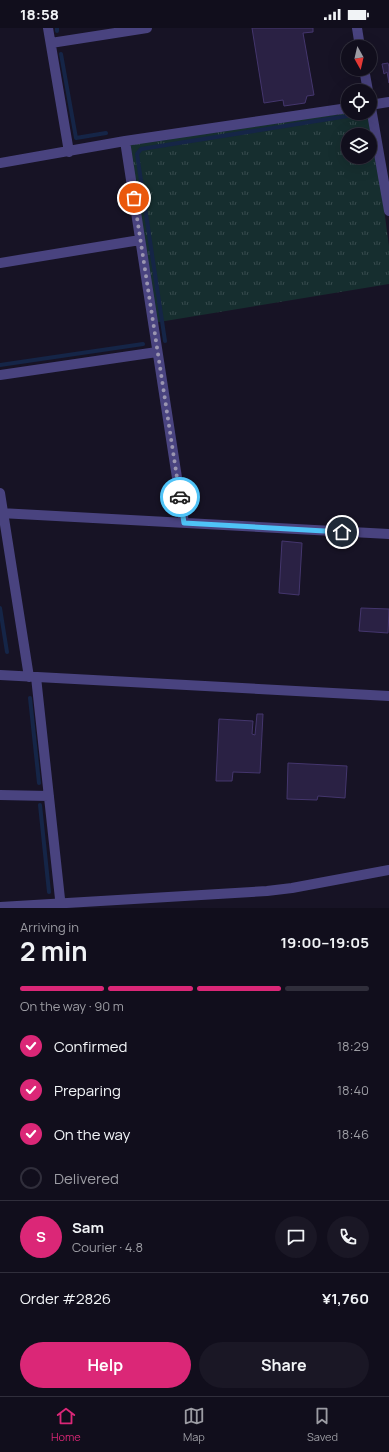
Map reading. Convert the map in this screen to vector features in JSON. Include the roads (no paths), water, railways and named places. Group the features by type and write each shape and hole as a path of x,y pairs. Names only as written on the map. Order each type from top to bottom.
{"street":[{"path":"48,28 69,152"},
{"path":"51,43 147,28"},
{"path":"357,28 359,40"},
{"path":"377,103 389,102"},
{"path":"0,163 125,141 341,109"},
{"path":"373,120 389,211"},
{"path":"125,141 184,523"},
{"path":"0,263 140,240"},
{"path":"0,375 158,352"},
{"path":"0,493 2,513 33,677 49,796 61,906"},
{"path":"2,513 389,534"},
{"path":"0,675 389,696"},
{"path":"0,795 49,796"},
{"path":"0,907 61,906 292,888 389,870"}],"waterway":[{"path":"61,54 76,138 106,133"},
{"path":"165,341 137,154 141,149 341,117"},
{"path":"0,365 143,344"},
{"path":"0,608 7,652"},
{"path":"30,698 39,783"},
{"path":"40,805 49,892"}]}
